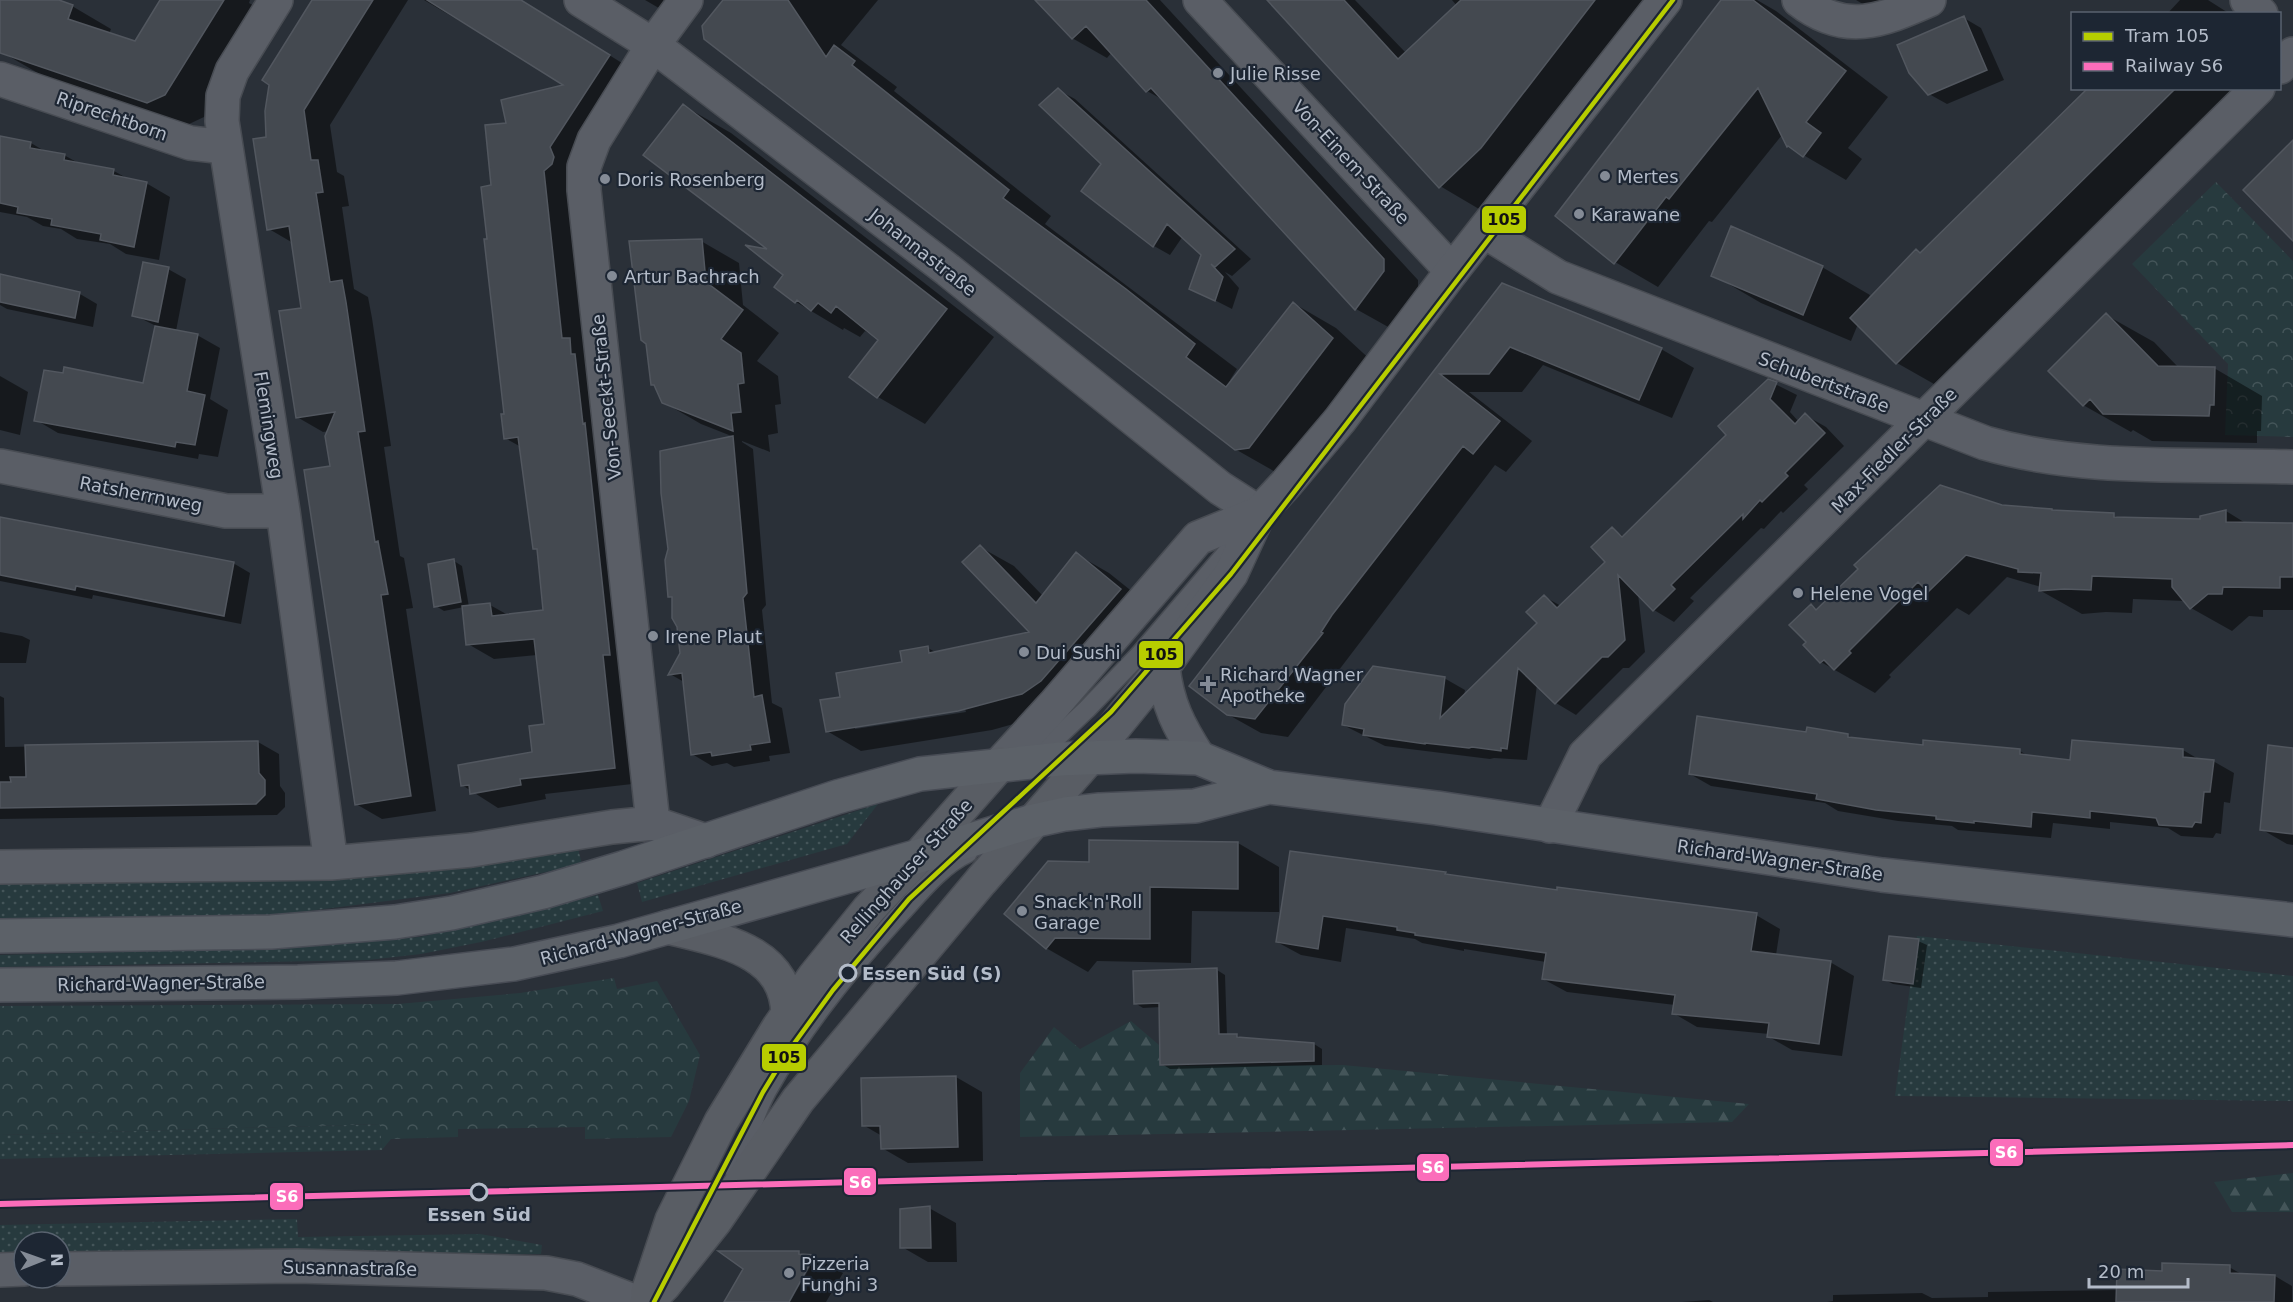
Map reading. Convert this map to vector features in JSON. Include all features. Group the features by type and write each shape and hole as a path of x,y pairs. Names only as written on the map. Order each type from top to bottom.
{"main road":[{"name":"Richard-Wagner-Straße","path":"0,936 271,932 395,922 452,913 543,892 837,796 920,774 1000,764 1136,756 1199,758 1269,787 1437,808 1882,875 2293,920"},
{"name":"Rellinghauser Straße","path":"646,1302 664,1285 715,1221 768,1123 798,1101 1033,821 1089,758"},
{"name":"Rellinghauser Straße","path":"646,1302 672,1220 722,1122 759,1059 814,977 869,909 920,856 1000,764"},
{"name":"Richard-Wagner-Straße","path":"0,985 397,978 514,964 600,946 920,856 1033,821 1100,810 1195,807 1269,787"},
{"path":"668,927 729,943 756,956 780,983 788,1004 788,1015"}],"street":[{"name":"Flemingweg","path":"276,0 232,71 223,96 222,121 283,511 331,863"},
{"name":"Johannastraße","path":"581,0 652,45 948,270 1082,380 1220,488 1259,513"},
{"name":"Von-Seeckt-Straße","path":"653,823 584,167 594,140 652,45 686,0"},
{"name":"Von-Einem-Straße","path":"1200,0 1452,271"},
{"name":"Rellinghauser Straße","path":"1089,758 1163,667 1231,574 1259,513 1340,420 1452,271 1665,0"},
{"path":"1799,0 1823,16 1849,22 1863,22 1895,15 1929,0"},
{"path":"2247,0 2259,12"},
{"path":"2281,33 2293,46"},
{"path":"2281,66 2293,54"},
{"name":"Riprechtborn","path":"0,79 190,142 225,147"},
{"name":"Max-Fiedler-Straße","path":"1550,826 1585,755 2256,90"},
{"name":"Schubertstraße","path":"1484,231 1558,277 1924,421 2016,452 2089,463 2293,467"},
{"name":"Ratsherrnweg","path":"0,466 226,511 283,511"},
{"name":"Rellinghauser Straße","path":"1000,764 1198,538 1259,513"},
{"path":"1163,667 1166,692 1173,712 1199,758"},
{"path":"0,867 331,863 472,850 612,827 653,823 705,840"},
{"name":"Susannastraße","path":"72,1269 297,1266 546,1273 577,1279 636,1302"}],"lane":[{"path":"768,1123 766,1093 811,1023 876,940 915,897 954,860 1033,821"}],"green space":[{"path":"2216,182 2293,261 2293,437 2225,435 2228,364 2132,264"},
{"path":"878,804 847,844 642,902 637,883"},
{"path":"578,849 582,864 450,893 261,917 0,919 0,882"},
{"path":"598,895 603,911 481,942 421,954 368,960 0,967 0,955 203,950 419,937"},
{"path":"1917,936 2293,976 2293,1101 1895,1096"},
{"path":"614,978 617,989 657,981 700,1055 689,1101 671,1137 585,1139 585,1127 458,1129 458,1137 391,1139 382,1150 380,1124 0,1135 0,1006 398,1004 520,993"},
{"path":"1131,1021 1159,1045 1160,1066 1343,1065 1749,1104 1732,1122 1020,1137 1020,1073 1054,1027 1080,1049"},
{"path":"381,1124 382,1150 0,1159 0,1135"},
{"path":"2293,1173 2293,1212 2232,1212 2214,1182"},
{"path":"297,1219 298,1237 480,1234 542,1245 541,1254 72,1253 72,1230 12,1230 12,1254 0,1254 0,1225"}],"building":[{"path":"0,0 59,0 73,5 68,19 135,41 160,0 224,0 165,95 147,103 0,53"},
{"path":"312,0 373,0 304,110 311,160 318,160 323,192 316,193 330,282 342,280 346,302 365,431 358,432 375,542 378,541 388,594 381,595 411,796 355,805 304,470 330,466 325,436 335,412 296,418 279,311 301,308 289,226 267,230 253,139 266,137 265,111 269,85 262,80"},
{"path":"427,0 521,0 610,55 550,147 554,157 552,164 544,171 562,338 570,338 571,354 575,354 583,424 585,423 610,655 603,655 615,768 520,779 521,785 470,794 469,785 461,786 458,765 532,752 529,726 544,724 534,639 466,645 462,606 490,603 492,616 543,610 537,549 533,549 518,437 504,439 501,414 504,414 484,239 487,239 481,187 491,185 485,125 506,123 501,100 563,85"},
{"path":"723,0 788,0 826,57 834,45 855,61 852,65 1009,190 1003,198 1126,289 1195,344 1186,357 1226,387 1293,302 1333,338 1249,448 1235,450 704,39 702,26"},
{"path":"1035,0 1146,0 1384,259 1384,271 1355,310 1151,88 1146,92 1086,26 1072,39"},
{"path":"1267,0 1344,0 1398,59 1461,0 1595,0 1481,148 1439,188"},
{"path":"1721,0 1753,0 1846,71 1806,122 1821,133 1803,157 1787,147 1758,88 1669,199 1666,197 1614,264 1555,216"},
{"path":"1964,16 1987,70 1928,95 1909,73 1897,45"},
{"path":"1058,88 1235,249 1215,267 1211,264 1223,277 1215,301 1189,289 1201,255 1167,224 1153,247 1081,191 1101,164 1039,105"},
{"path":"2086,90 2174,90 1896,364 1850,318 1916,249 1920,253"},
{"path":"683,104 947,309 877,398 849,377 878,340 836,306 831,313 818,303 811,311 797,300 795,303 774,287 783,275 745,245 767,249 643,155"},
{"path":"0,136 31,142 30,148 65,154 64,160 114,169 113,175 147,182 134,247 100,240 101,234 51,225 52,219 17,213 18,207 0,203"},
{"path":"2293,140 2293,241 2243,190"},
{"path":"1731,226 1823,266 1803,315 1711,276"},
{"path":"702,239 706,282 743,310 721,339 741,353 744,383 738,384 741,412 731,413 733,431 662,403 654,385 651,385 646,344 641,340 629,241"},
{"path":"143,262 169,267 158,322 132,316"},
{"path":"0,274 80,292 75,318 0,302"},
{"path":"1502,283 1662,348 1639,400 1510,347 1489,374 1440,374 1500,421 1473,454 1463,446 1332,615 1321,632 1323,633 1255,719 1227,715 1189,686"},
{"path":"2106,313 2158,366 2215,367 2214,405 2210,405 2209,416 2103,414 2090,399 2083,406 2048,371"},
{"path":"155,326 198,334 187,391 205,395 195,445 176,442 175,447 34,421 44,370 63,373 64,367 143,383"},
{"path":"1768,379 1777,382 1770,399 1795,424 1805,413 1825,433 1785,473 1788,476 1762,502 1760,500 1743,519 1743,514 1671,585 1675,589 1653,611 1618,575 1625,640 1608,657 1602,657 1555,704 1518,668 1507,749 1501,748 1501,751 1425,744 1363,735 1364,729 1342,725 1345,704 1373,666 1445,677 1440,718 1537,623 1526,612 1544,595 1557,608 1605,562 1591,547 1612,527 1622,537 1726,435 1718,426"},
{"path":"733,436 747,593 743,598 754,697 762,695 770,742 750,745 751,750 712,756 711,752 691,755 682,673 668,675 680,653 677,627 672,618 672,597 668,597 665,560 668,549 661,493 660,451"},
{"path":"1940,485 2002,505 2114,513 2114,517 2200,519 2200,516 2226,510 2226,522 2293,523 2293,577 2280,577 2280,588 2223,587 2222,594 2208,594 2190,609 2172,587 2172,579 2092,576 2091,590 2039,591 2041,573 2018,572 2018,569 1966,555 1928,592 1918,582 1849,651 1851,653 1834,670 1824,660 1820,663 1803,645 1806,642 1789,625 1811,604 1816,610 1858,569 1854,565"},
{"path":"0,517 234,562 224,616 76,586 75,590 0,575"},
{"path":"980,545 1036,603 1076,552 1121,589 1041,681 1022,694 958,711 826,732 820,700 840,697 836,673 902,662 900,651 928,646 929,653 1029,632 962,562"},
{"path":"454,559 461,602 434,607 428,564"},
{"path":"1697,716 1806,732 1807,727 1848,734 1848,737 1923,745 1923,740 2020,749 2020,754 2070,760 2072,740 2183,749 2183,757 2214,760 2210,792 2204,792 2201,823 2195,822 2192,827 2159,825 2156,818 2090,811 2090,818 2032,812 2031,827 1974,821 1974,823 1936,819 1936,816 1876,810 1816,799 1817,794 1689,774"},
{"path":"258,741 259,773 265,780 265,795 256,804 0,808 0,782 11,782 10,777 26,777 25,745"},
{"path":"2268,745 2293,748 2293,834 2260,830"},
{"path":"1089,840 1238,842 1238,889 1150,887 1150,939 1055,938 1046,949 1004,914 1048,861 1089,862"},
{"path":"1290,851 1557,890 1557,887 1757,913 1751,951 1831,961 1819,1044 1767,1037 1769,1023 1672,1014 1675,995 1542,979 1546,953 1415,935 1415,933 1397,930 1397,927 1323,916 1318,949 1276,942"},
{"path":"1889,936 1919,939 1913,984 1883,980"},
{"path":"1217,968 1219,1034 1314,1043 1314,1061 1160,1065 1159,1003 1134,1004 1133,971"},
{"path":"956,1076 958,1147 881,1149 880,1126 862,1126 861,1078"},
{"path":"930,1206 931,1248 900,1248 900,1209"},
{"path":"718,1251 799,1251 799,1254 815,1255 789,1302 724,1302 743,1269"},
{"path":"2162,1263 2230,1265 2230,1273 2275,1275 2274,1302 2116,1302 2117,1269 2162,1271"}],"tram line":[{"name":"105","path":"654,1302 763,1092 785,1056 833,990 909,899 1111,712 1231,574 1673,0"}],"rail line":[{"name":"S6","path":"0,1204 2293,1145"}],"place":[{"name":"Julie Risse","path":"1218,73"},
{"name":"Mertes","path":"1605,176"},
{"name":"Doris Rosenberg","path":"605,179"},
{"name":"Karawane","path":"1579,214"},
{"name":"Artur Bachrach","path":"612,276"},
{"name":"Helene Vogel","path":"1798,593"},
{"name":"Irene Plaut","path":"653,636"},
{"name":"Dui Sushi","path":"1024,652"},
{"name":"Richard Wagner Apotheke","path":"1208,684"},
{"name":"Snack'n'Roll Garage","path":"1022,911"},
{"name":"Essen Süd (S)","path":"848,973"},
{"name":"Essen Süd","path":"479,1192"},
{"name":"Pizzeria Funghi 3","path":"789,1273"}]}
